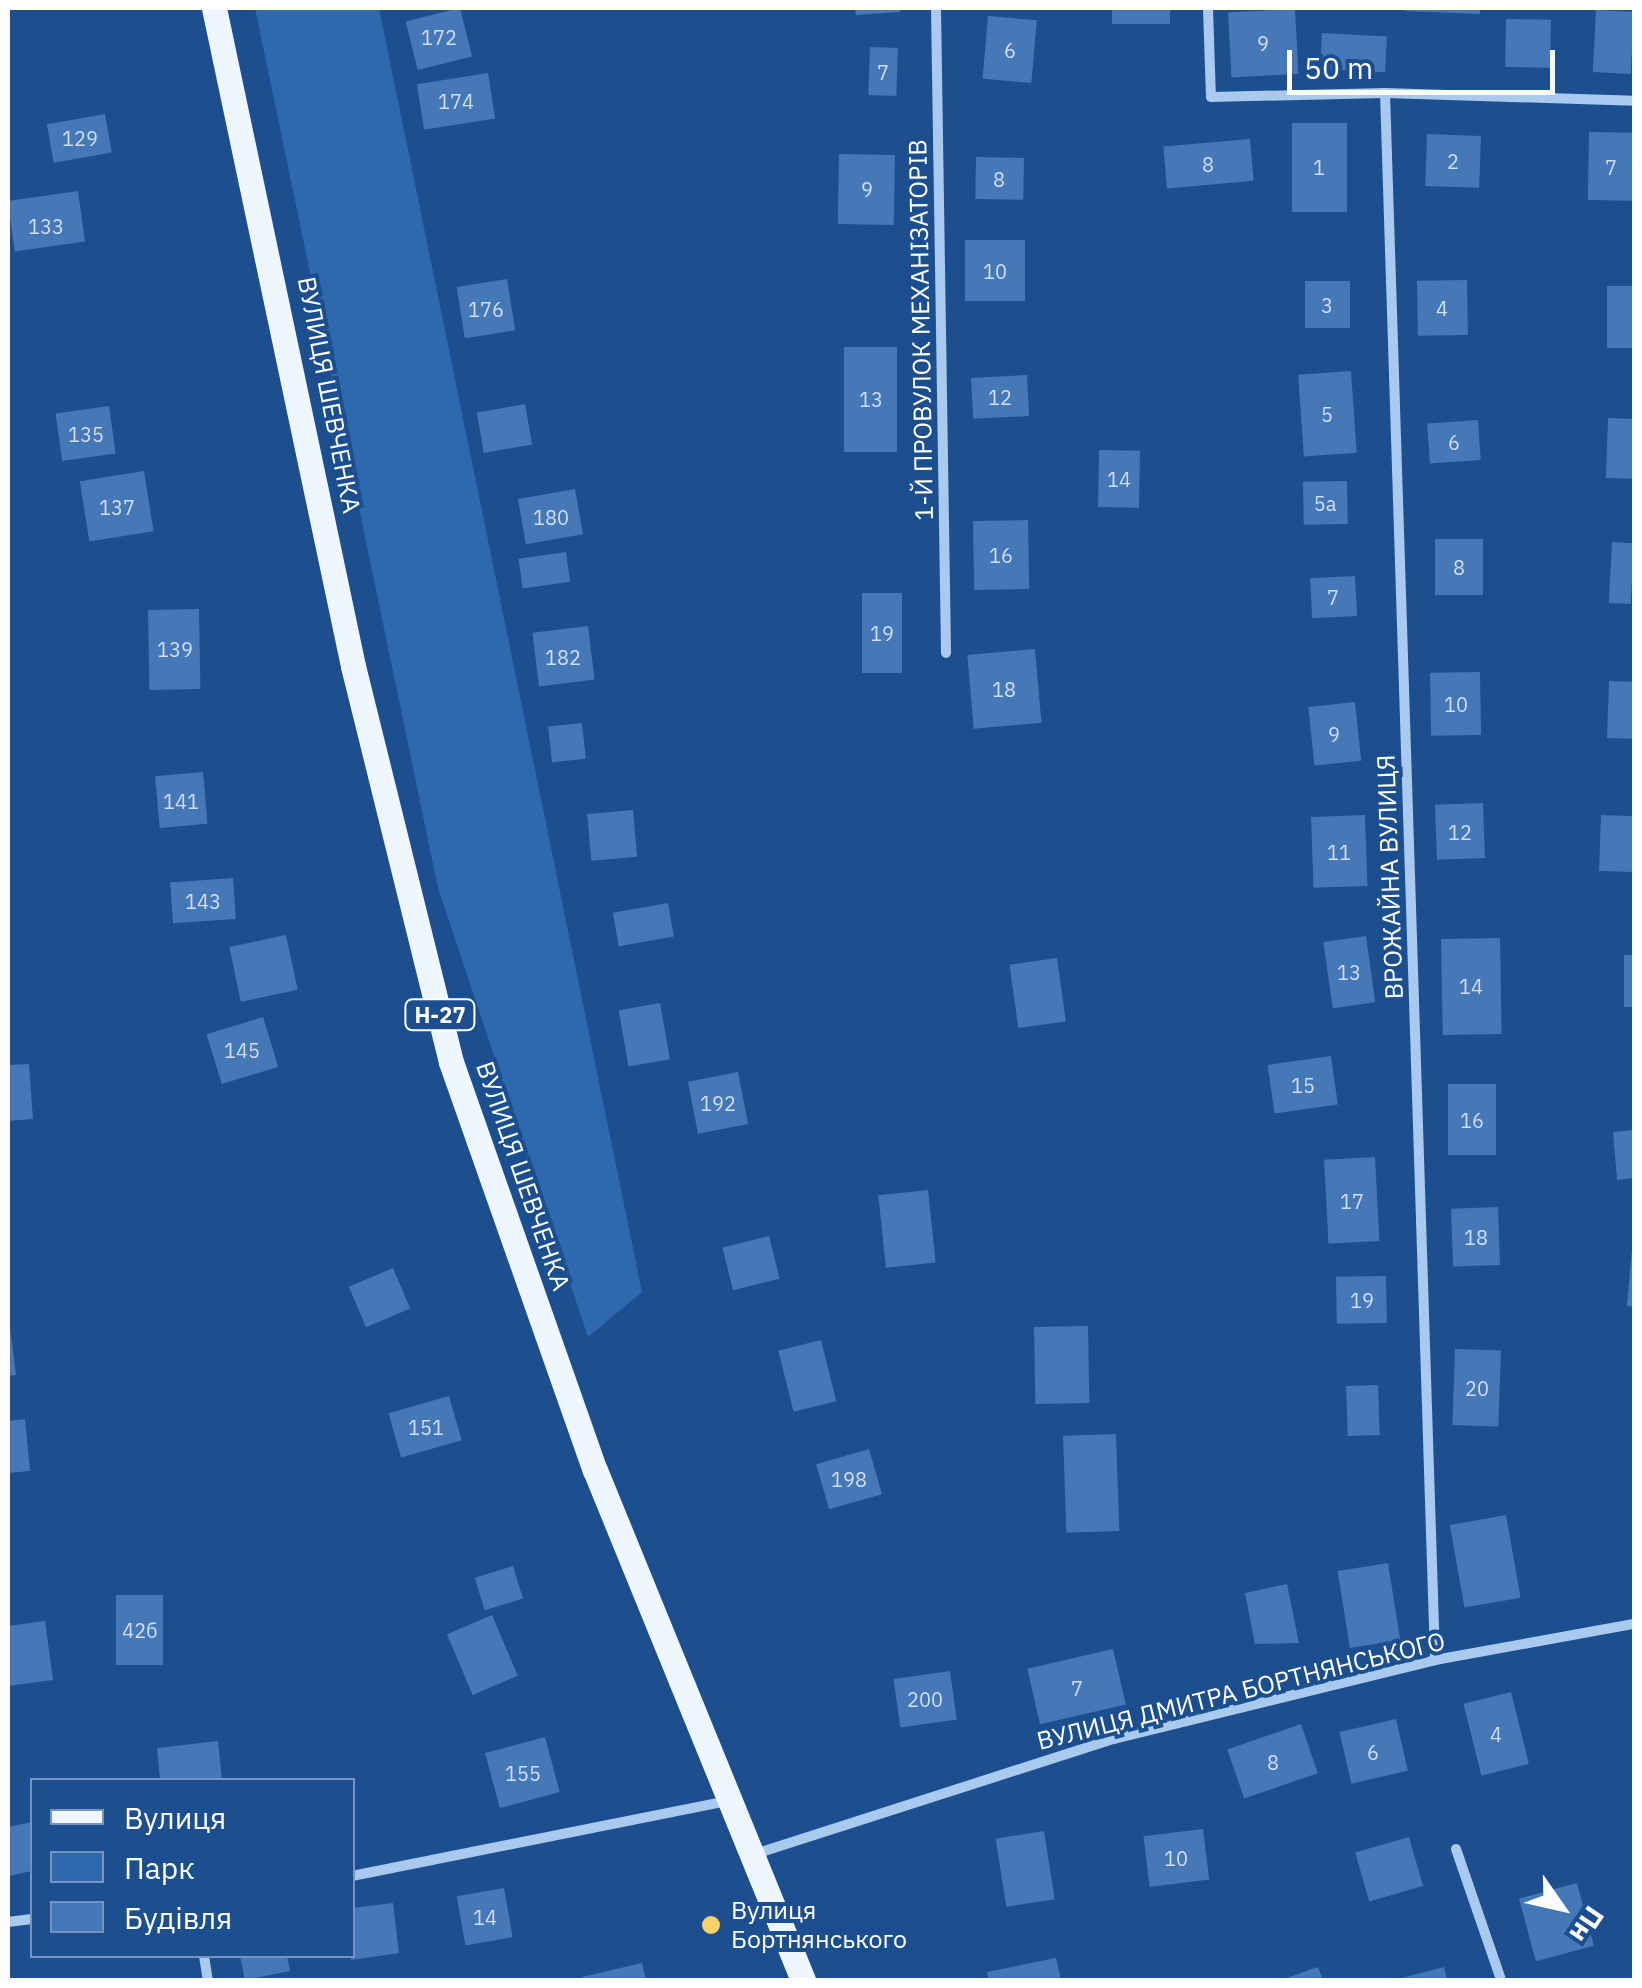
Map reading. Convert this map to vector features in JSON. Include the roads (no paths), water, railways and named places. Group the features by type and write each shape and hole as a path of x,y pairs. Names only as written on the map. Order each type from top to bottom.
{"main road":[{"name":"ВУЛИЦЯ ШЕВЧЕНКА","path":"214,8 353,666 451,1062 595,1470 749,1856 803,1980"}],"street":[{"name":"1-Й ПРОВУЛОК МЕХАНІЗАТОРІВ","path":"936,8 946,652"},
{"path":"1208,8 1210,97 1385,93 1634,102"},
{"name":"ВРОЖАЙНА ВУЛИЦЯ","path":"1385,93 1435,1660"},
{"name":"ВУЛИЦЯ ДМИТРА БОРТНЯНСЬКОГО","path":"749,1856 1114,1738 1435,1660 1634,1624"},
{"path":"355,1875 727,1800"},
{"path":"1456,1849 1501,1980"}],"place":[{"name":"Вулиця Бортнянського","path":"711,1925"}]}
